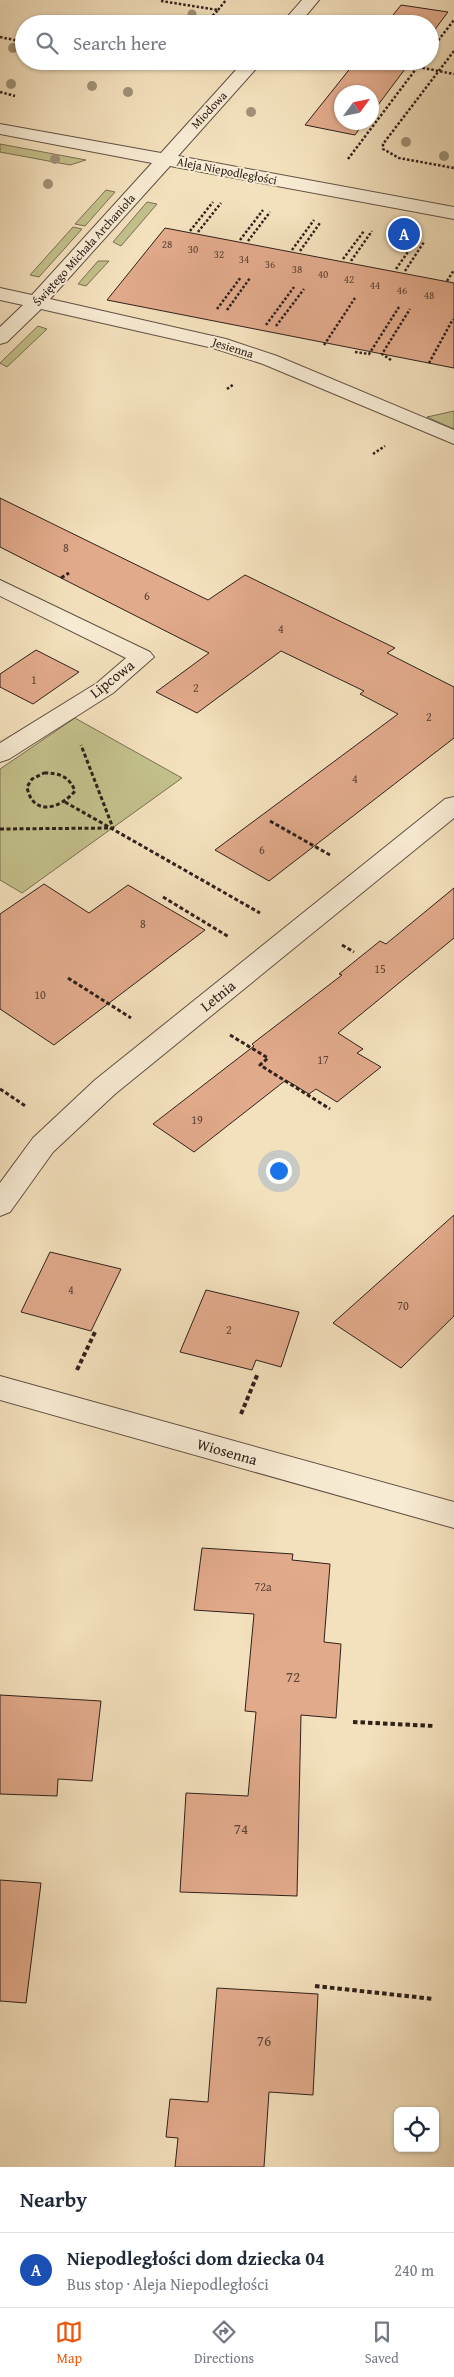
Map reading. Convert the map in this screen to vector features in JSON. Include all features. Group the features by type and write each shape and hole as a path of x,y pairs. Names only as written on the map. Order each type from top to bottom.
{"street":[{"path":"297,15 311,0"},
{"name":"Miodowa","path":"164,160 246,70"},
{"name":"Aleja Niepodległości","path":"0,129 454,214"},
{"name":"Świętego Michała Archanioła","path":"0,338 37,302 164,160"},
{"name":"Jesienna","path":"0,294 219,343 270,360 454,438"},
{"name":"Lipcowa","path":"0,587 142,657 105,688 0,754"},
{"name":"Letnia","path":"0,1206 43,1144 113,1081 454,805"},
{"name":"Wiosenna","path":"0,1388 454,1515"}],"path":[{"path":"160,0 218,10"},
{"path":"213,15 226,0"},
{"path":"439,39 454,20"},
{"path":"0,37 15,40"},
{"path":"454,51 383,144 383,149 399,158 454,168"},
{"path":"343,165 416,70"},
{"path":"434,70 454,74"},
{"path":"190,231 218,196"},
{"path":"198,232 226,197"},
{"path":"240,240 266,205"},
{"path":"248,241 275,207"},
{"path":"292,250 318,215"},
{"path":"300,251 325,216"},
{"path":"343,259 368,224"},
{"path":"351,261 376,226"},
{"path":"396,270 420,234"},
{"path":"405,271 428,236"},
{"path":"447,281 454,270"},
{"path":"224,314 250,278"},
{"path":"262,330 294,287"},
{"path":"271,332 304,289"},
{"path":"330,347 323,346 355,298"},
{"path":"355,352 369,354 399,308"},
{"path":"391,360 382,354 410,309"},
{"path":"429,363 453,318"},
{"path":"59,716 73,726 113,828"},
{"path":"24,781 44,772 56,773 66,776 73,783 75,791 71,798 51,807 28,803"},
{"path":"65,802 296,933"},
{"path":"270,821 336,858"},
{"path":"0,829 113,828"},
{"path":"163,898 231,939"},
{"path":"68,978 132,1018"},
{"path":"196,1013 268,1058 260,1065 330,1108"},
{"path":"0,1089 30,1109"},
{"path":"74,1374 95,1332"},
{"path":"239,1418 258,1373"},
{"path":"353,1722 435,1726"},
{"path":"316,1986 434,1999"}],"shaded area":[{"path":"0,144 86,160 70,165 0,152"},
{"path":"106,190 115,192 85,226 75,224"},
{"path":"147,202 157,204 121,246 113,242"},
{"path":"73,227 82,229 39,277 30,275"},
{"path":"98,261 109,261 86,286 78,284"},
{"path":"38,326 47,329 7,367 0,363"},
{"path":"454,411 454,429 427,417"},
{"path":"75,718 182,778 22,893 0,880 0,769"}],"building":[{"path":"401,5 448,12 439,24 439,15 393,15"},
{"path":"349,70 404,70 379,104 379,85 337,85"},
{"path":"334,89 334,130 358,130 355,135 305,125"},
{"path":"165,228 454,283 454,368 107,300"},
{"path":"0,498 208,600 245,575 395,648 387,653 454,687 454,738 269,881 215,850 398,714 360,694 364,691 281,651 197,713 156,692 209,653 0,547"},
{"path":"36,650 79,672 33,704 0,687 0,674"},
{"path":"44,884 89,913 128,885 205,930 54,1045 0,1009 0,914"},
{"path":"454,888 454,938 338,1033 363,1049 357,1053 381,1067 337,1102 316,1089 309,1094 286,1080 194,1152 153,1124 254,1046 252,1044 342,975 339,974 380,941 386,944"},
{"path":"454,1215 454,1316 401,1368 333,1323"},
{"path":"50,1252 121,1269 91,1331 21,1312"},
{"path":"206,1290 299,1312 281,1367 256,1360 252,1370 180,1352"},
{"path":"202,1548 293,1554 292,1560 330,1564 324,1642 341,1644 336,1718 301,1715 297,1896 180,1892 186,1793 248,1796 256,1712 245,1711 254,1614 194,1610"},
{"path":"0,1695 101,1701 92,1781 58,1779 57,1796 0,1794"},
{"path":"0,1880 41,1883 26,2003 0,2001"},
{"path":"217,1988 318,1994 313,2095 269,2092 264,2167 175,2167 178,2138 166,2137 170,2099 208,2102"}],"place":[{"name":"Niepodległości dom dziecka 04","path":"404,234"}]}
